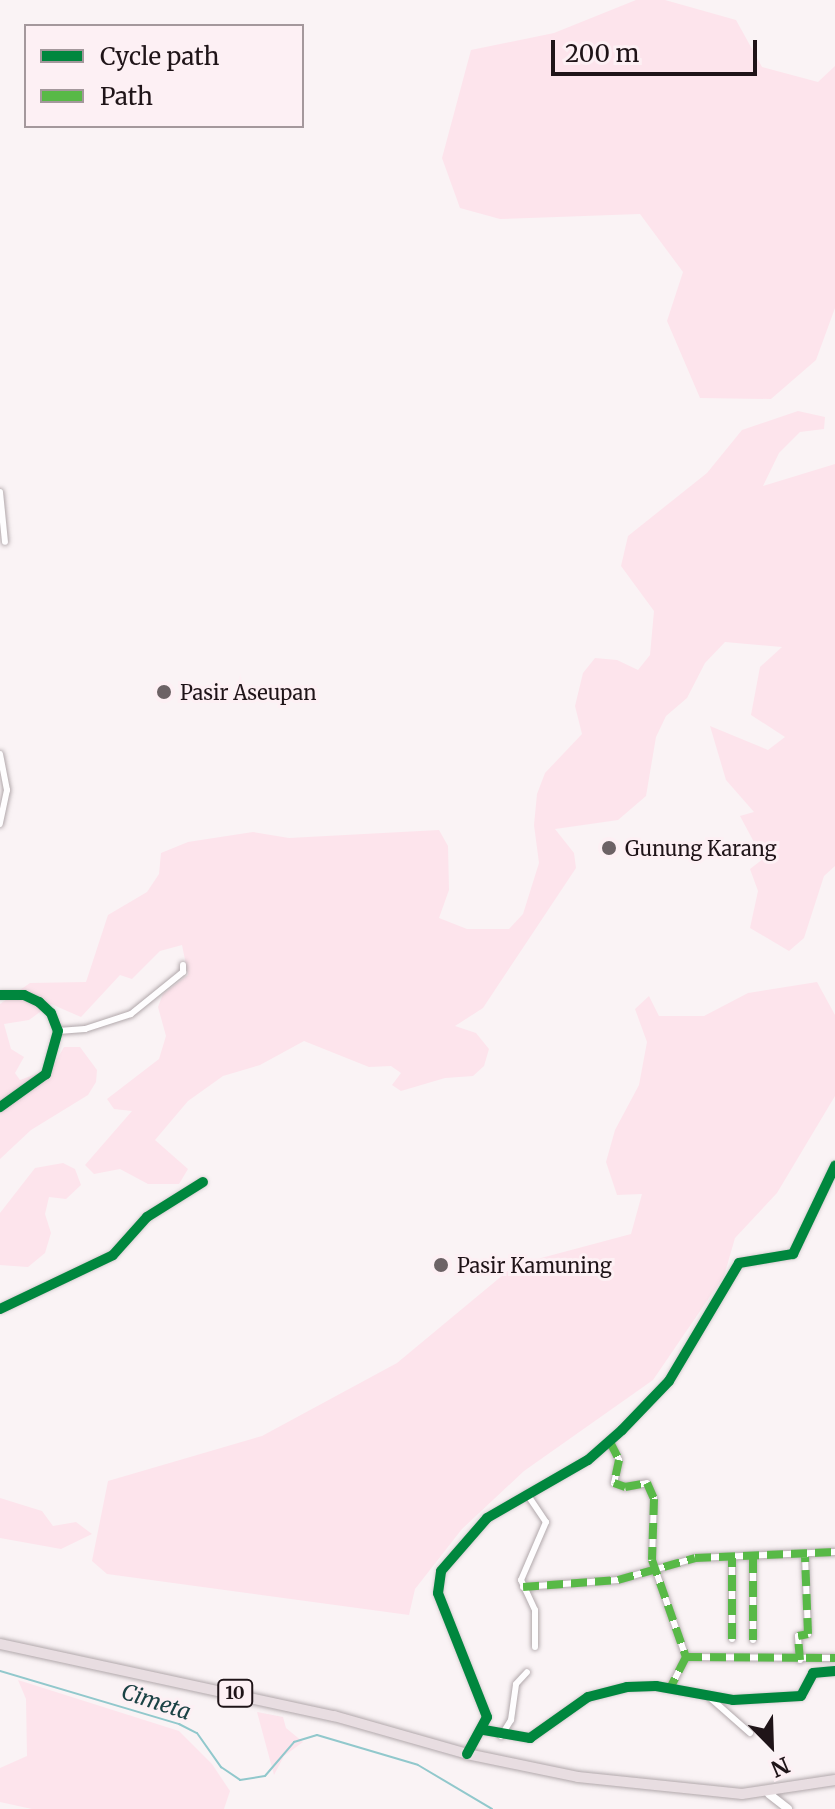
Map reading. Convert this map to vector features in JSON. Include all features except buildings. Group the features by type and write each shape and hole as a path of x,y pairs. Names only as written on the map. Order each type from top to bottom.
{"highway":[{"name":"10","path":"0,1644 334,1716 467,1754 614,1783 769,1794 835,1780"}],"street":[{"path":"0,492 5,542"},
{"path":"0,754 7,790 0,824"},
{"path":"58,1031 85,1029 131,1014 183,972 183,965"},
{"path":"0,995 24,995 39,1002 51,1013 58,1031 46,1074 0,1107"},
{"path":"467,1754 484,1730 487,1717 478,1686 438,1593 437,1579 487,1518 610,1442 669,1381 739,1263 787,1258 798,1249 835,1166"},
{"path":"0,1309 113,1255 147,1217 203,1182"},
{"path":"610,1442 619,1460 616,1486 647,1483 651,1489 654,1566 686,1657 670,1688"},
{"path":"527,1494 546,1522 521,1580 535,1610 535,1647"},
{"path":"523,1587 618,1580 654,1566 732,1558 805,1557 835,1552"},
{"path":"753,1557 753,1640"},
{"path":"800,1660 798,1636 808,1634 805,1557"},
{"path":"732,1558 732,1639"},
{"path":"686,1657 835,1658"},
{"path":"484,1730 501,1736 530,1738 602,1692 670,1688 708,1695 801,1696 813,1673 835,1670"},
{"path":"501,1736 511,1720 516,1684 527,1672"},
{"path":"708,1695 750,1733"},
{"path":"769,1794 788,1809"}],"shaded area":[{"path":"636,0 665,0 736,20 762,67 818,82 835,66 835,308 816,360 771,399 700,398 667,321 683,272 640,214 500,219 460,208 442,158 471,50 554,33"},
{"path":"798,411 825,417 824,429 800,432 779,453 763,486 835,464 835,866 824,876 804,938 789,951 750,928 758,891 750,869 763,859 740,816 754,812 726,780 710,726 768,750 785,737 751,715 760,667 782,647 725,642 705,663 687,698 666,716 656,737 646,796 618,820 555,829 574,853 576,868 483,1008 455,1026 476,1033 489,1049 484,1066 473,1076 445,1078 401,1091 392,1085 401,1073 391,1066 369,1067 304,1041 260,1065 223,1076 188,1101 155,1140 188,1169 179,1184 148,1184 120,1169 94,1174 85,1165 132,1111 114,1109 107,1099 159,1059 166,1036 158,1007 163,994 188,975 182,945 160,951 132,979 120,975 81,1017 51,1004 29,1020 4,1024 11,1049 24,1057 15,1073 20,1080 52,1068 64,1047 80,1047 97,1070 96,1082 88,1095 31,1130 0,1159 0,1004 30,983 86,982 108,915 147,892 159,874 161,853 188,842 253,832 289,838 439,830 448,846 449,890 439,918 467,929 509,929 523,914 539,863 534,825 537,794 545,773 582,734 575,706 583,673 595,658 617,660 638,670 650,655 654,611 621,566 628,536 707,473 742,430"},
{"path":"817,982 835,1015 835,1096 777,1193 735,1238 724,1276 653,1380 524,1471 462,1529 415,1589 409,1615 107,1574 92,1561 108,1481 262,1436 397,1363 515,1265 631,1234 642,1194 617,1195 606,1162 615,1130 639,1085 647,1042 635,1009 649,996 659,1016 704,1016 748,993"},
{"path":"63,1163 75,1169 81,1185 66,1199 49,1197 45,1214 51,1233 45,1253 28,1267 0,1265 0,1213 35,1168"},
{"path":"0,1498 42,1511 53,1526 76,1522 92,1534 61,1549 0,1538"},
{"path":"18,1680 179,1731 212,1764 230,1791 224,1809 32,1809 0,1802 0,1768 27,1756 26,1699"},
{"path":"257,1712 283,1717 286,1728 303,1742 284,1756 274,1775"}],"waterway":[{"name":"Cimeta","path":"0,1671 179,1724 197,1733 221,1767 240,1780 265,1776 294,1742 317,1735 418,1765 492,1809"}],"marked path":[{"path":"610,1442 619,1460 614,1483 625,1487 647,1483 654,1499 652,1560 686,1657 670,1688"},
{"path":"523,1587 618,1580 695,1558 835,1552"},
{"path":"753,1557 753,1640"},
{"path":"800,1660 798,1636 808,1634 805,1557"},
{"path":"732,1558 732,1639"},
{"path":"686,1657 835,1658"}],"cycle path":[{"path":"0,995 24,995 39,1002 51,1013 58,1031 46,1074 0,1107"},
{"path":"467,1754 487,1717 438,1593 441,1571 487,1518 588,1460 622,1430 669,1381 739,1263 793,1254 835,1166"},
{"path":"0,1309 113,1255 147,1217 203,1182"},
{"path":"484,1730 530,1738 588,1697 627,1687 656,1686 733,1700 801,1696 813,1673 835,1671"}],"place":[{"name":"Pasir Aseupan","path":"164,692"},
{"name":"Gunung Karang","path":"609,848"},
{"name":"Pasir Kamuning","path":"441,1265"}]}
